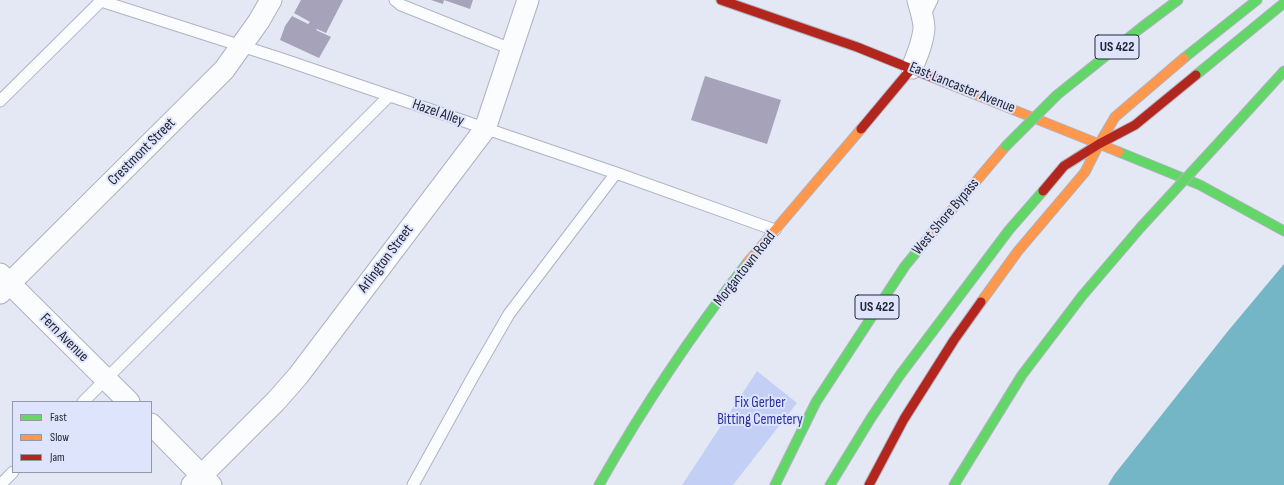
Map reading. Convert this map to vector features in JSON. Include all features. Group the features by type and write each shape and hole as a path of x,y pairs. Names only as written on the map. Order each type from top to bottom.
{"main road":[{"name":"East Lancaster Avenue","path":"721,0 857,47 1099,144 1200,186 1284,231"},
{"name":"West Shore Bypass","path":"775,485 816,402 864,326 906,266 942,220 1006,146 1057,94 1142,26 1178,0"},
{"path":"869,485 904,419 954,340 1018,252 1085,172 1114,117 1169,70 1257,0"},
{"path":"830,485 871,418 932,331 1009,230 1064,166 1099,144 1135,125 1284,3"},
{"name":"Morgantown Road","path":"599,485 638,420 692,338 728,288 813,184 912,68"},
{"path":"954,485 1022,375 1082,296 1141,227 1284,71"}],"street":[{"name":"Crestmont Street","path":"3,283 224,70 259,21 271,0"},
{"name":"Arlington Street","path":"202,482 298,376 484,128 528,0"},
{"path":"912,68 924,28 921,9"},
{"name":"Fern Avenue","path":"3,283 106,379 127,401"},
{"path":"152,425 202,482"}],"lane":[{"path":"395,0 401,5 511,49"},
{"path":"921,9 932,0"},
{"name":"Hazel Alley","path":"100,1 484,128 775,230"},
{"path":"0,101 100,1"},
{"path":"84,401 389,96"},
{"path":"413,485 509,314 616,173"},
{"path":"0,485 12,473"}],"green space":[{"name":"Fix Gerber Bitting Cemetery","path":"757,371 797,403 733,485 682,485"}],"shaded area":[{"path":"1284,264 1284,485 1108,485 1114,475 1228,331"}],"building":[{"path":"301,0 343,0 326,33 317,29 316,30 331,37 319,58 280,40 285,26 292,16 308,24 310,22 294,13"},
{"path":"431,0 444,0 443,4"},
{"path":"444,0 473,0 470,9"},
{"path":"705,76 781,100 767,144 691,120"}],"traffic: fast":[{"path":"1057,95 1178,0"},
{"path":"1184,58 1257,0"},
{"path":"1196,75 1284,3"},
{"path":"1222,139 1284,71"},
{"path":"1006,146 1057,95"},
{"path":"1141,227 1222,139"},
{"path":"1119,152 1200,185 1284,231"},
{"path":"830,485 871,418 900,375 1009,230 1043,191"},
{"path":"954,485 1022,375 1082,296 1141,227"},
{"path":"775,485 816,402 905,266 933,232"},
{"path":"599,485 633,427 669,371 747,263"}],"traffic: slow":[{"path":"981,302 1018,251 1085,172 1115,117 1184,58"},
{"path":"944,82 1119,152"},
{"path":"747,263 861,129"},
{"path":"933,232 1006,146"}],"traffic: jam":[{"path":"721,0 857,47 944,82"},
{"path":"861,129 912,68"},
{"path":"1043,191 1064,166 1099,144 1135,125 1196,75"},
{"path":"869,485 904,419 954,340 981,302"}]}
